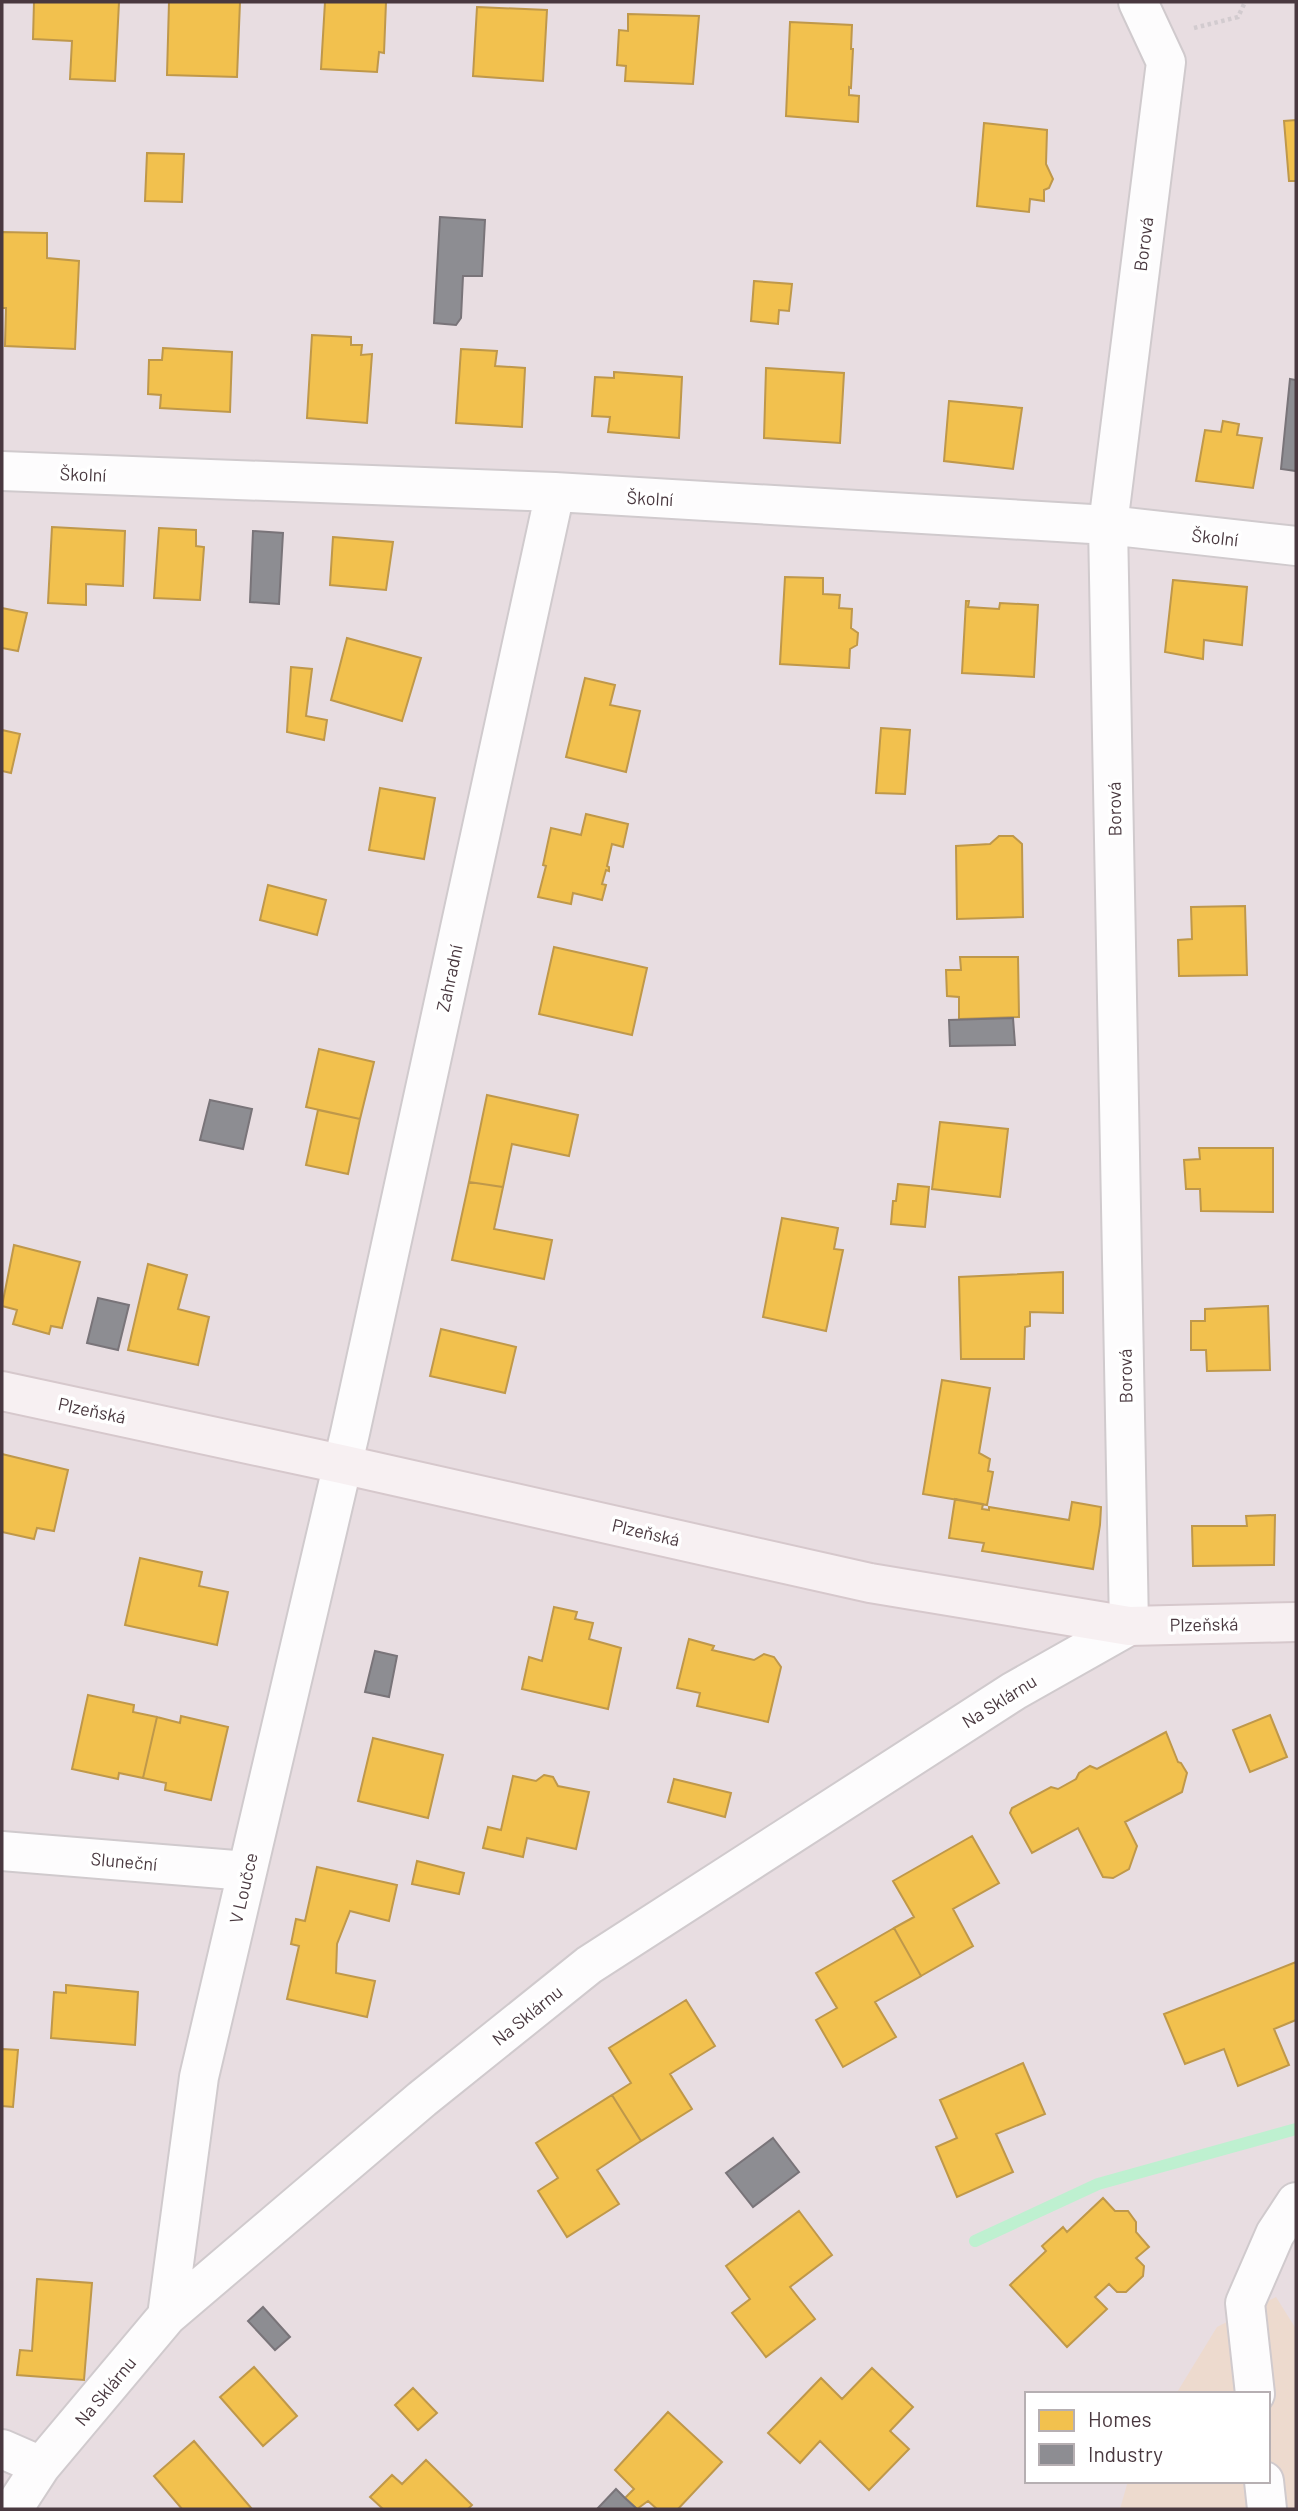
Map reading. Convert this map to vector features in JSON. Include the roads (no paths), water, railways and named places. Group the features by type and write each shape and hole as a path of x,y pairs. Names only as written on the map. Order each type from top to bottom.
{"main road":[{"name":"Plzeňská","path":"2,1391 870,1583 1129,1626 1296,1622"}],"street":[{"name":"Borová","path":"1129,1626 1108,525 1166,62 1138,2"},
{"name":"Školní","path":"2,471 555,492 1108,525 1296,546"},
{"name":"Zahradní","path":"341,1464 555,492"},
{"name":"V Loučce","path":"167,2316 199,2077 341,1464"},
{"name":"Na Sklárnu","path":"13,2509 41,2466 167,2316 422,2099 589,1965 1014,1691 1129,1626"},
{"name":"Sluneční","path":"2,1851 247,1871"},
{"path":"1255,2392 1245,2303 1275,2234 1296,2202"},
{"path":"2,2449 41,2466"},
{"path":"1264,2483 1267,2509"}],"waterway":[{"path":"975,2241 1098,2184 1296,2129"}]}
